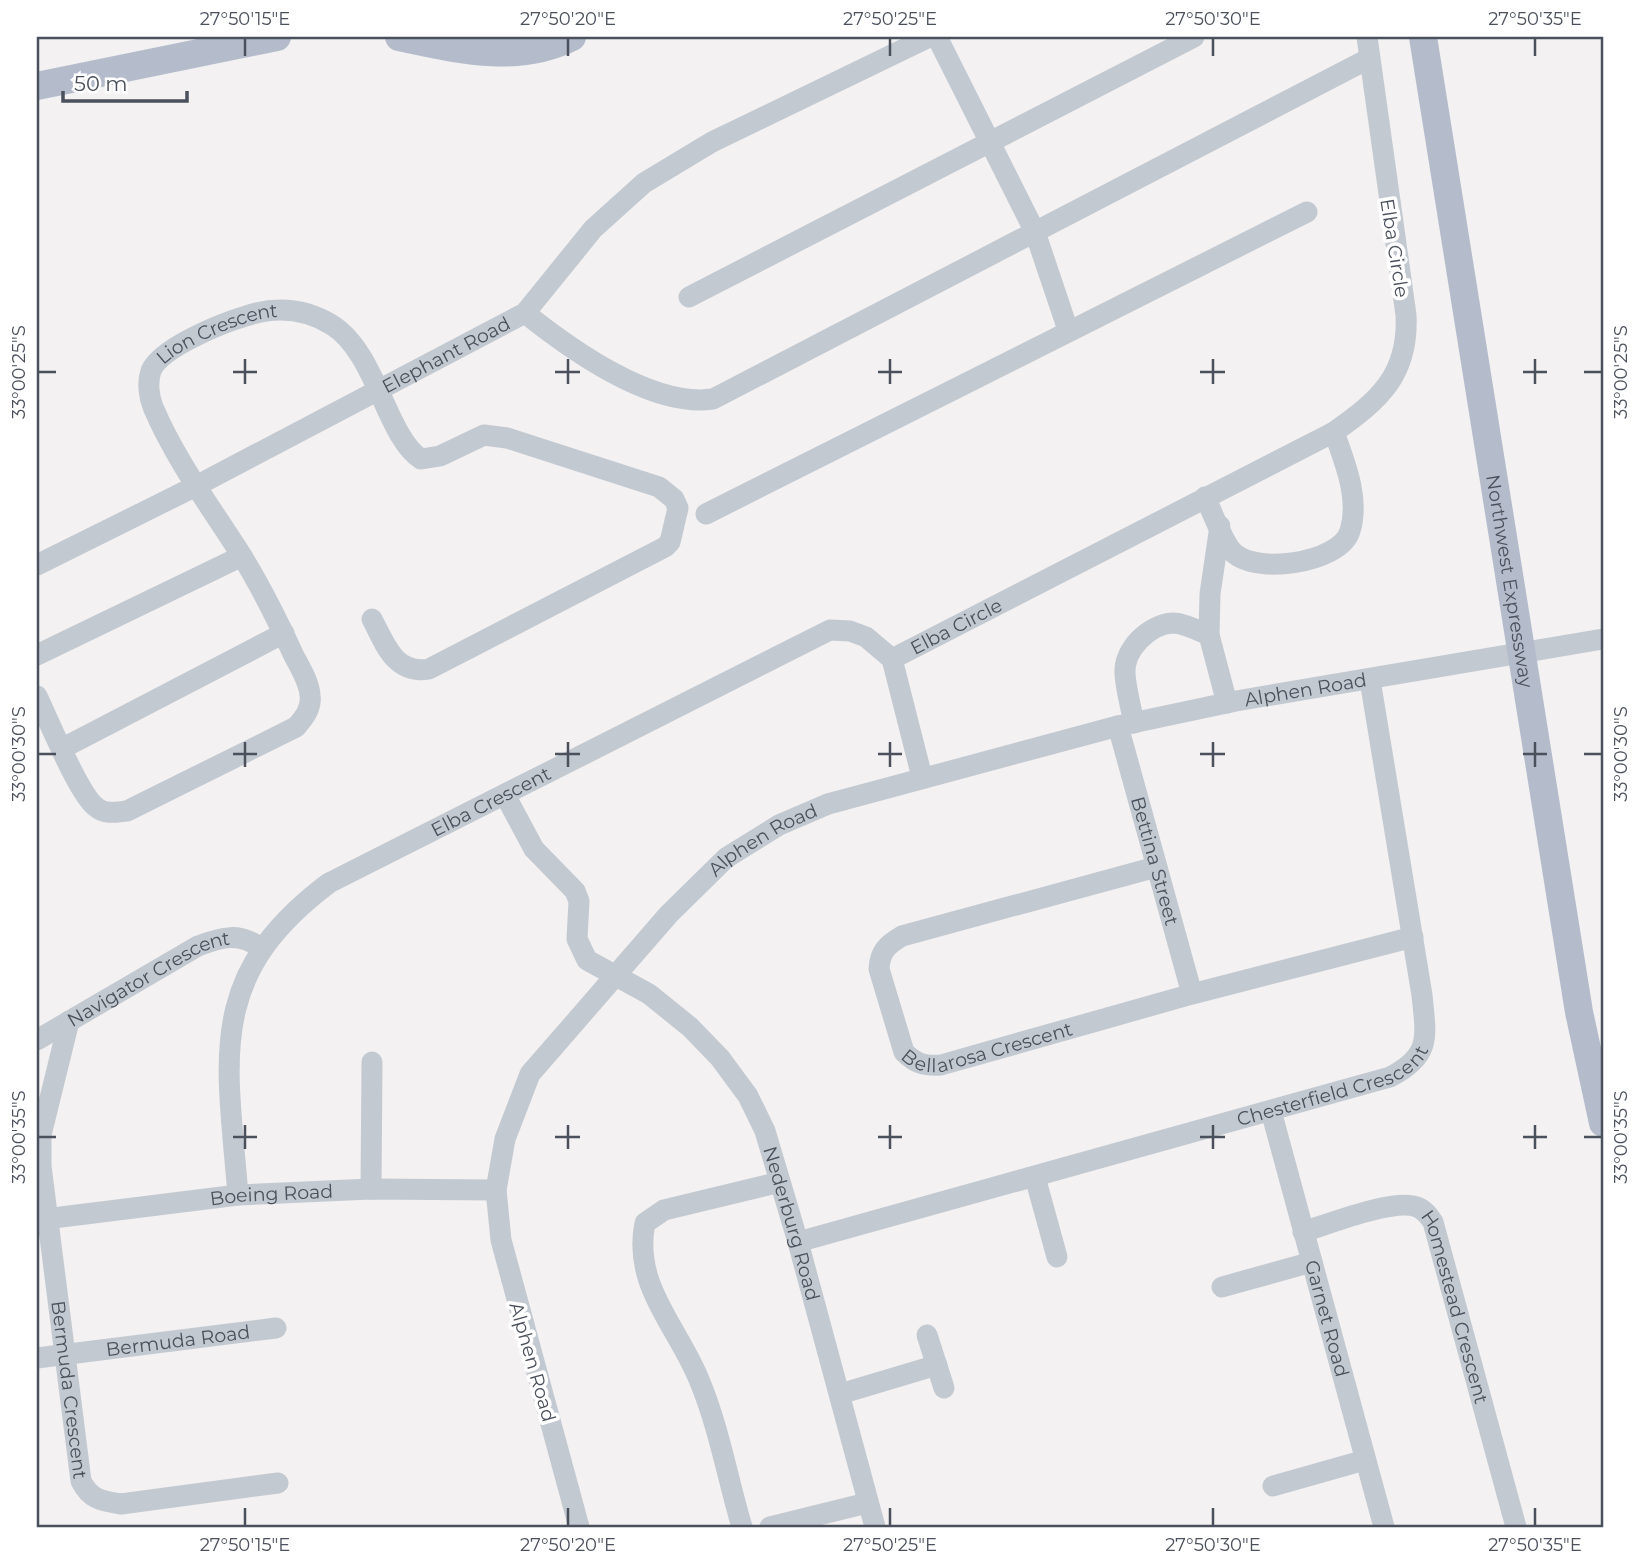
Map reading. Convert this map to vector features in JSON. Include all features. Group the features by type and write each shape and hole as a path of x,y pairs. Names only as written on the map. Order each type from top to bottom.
{"main road":[{"path":"37,86 277,37"},
{"path":"399,37 459,50 500,53 539,50 572,37"},
{"name":"Northwest Expressway","path":"1423,37 1529,653 1603,1052"},
{"name":"Northwest Expressway","path":"1437,37 1529,653 1579,1012 1603,1123"}],"street":[{"name":"Elephant Road","path":"37,565 197,486 525,313 593,229 644,183 712,142 929,37"},
{"path":"937,37 1035,232 1068,331"},
{"path":"689,297 1194,37"},
{"name":"Elba Circle","path":"892,659 1334,432 1368,408 1391,381 1403,359 1407,338 1367,37"},
{"path":"525,313 569,348 621,377 681,398 713,399 1368,59"},
{"path":"706,514 1307,212"},
{"name":"Lion Crescent","path":"37,696 94,807 108,813 127,811 296,727 307,715 310,696 284,633 242,556 197,486 152,406 149,389 152,370 166,354 195,337 243,316 267,310 291,309 334,326 351,342 380,390 409,449 421,459 440,456 484,435 507,438 659,487 674,499 678,508 670,542 665,547 429,669 411,669 396,661 372,619"},
{"path":"1205,497 1231,550 1244,561 1262,564 1320,558 1339,548 1349,534 1353,515 1348,474 1334,432"},
{"path":"1220,526 1210,594 1209,635 1227,703"},
{"path":"37,655 242,556"},
{"name":"Bettina Street","path":"1192,994 1156,867 1126,724 1124,673 1133,647 1152,628 1174,623 1209,635"},
{"name":"Elba Crescent","path":"238,1195 227,1060 230,1028 238,995 261,948 296,908 329,883 830,630 850,631 866,637 892,659"},
{"path":"62,748 284,633"},
{"name":"Alphen Road","path":"579,1527 501,1240 496,1191 505,1139 530,1074 669,914 726,858 779,825 828,804 1126,724 1227,703 1603,639"},
{"path":"892,659 922,777"},
{"name":"Chesterfield Crescent","path":"798,1242 1391,1077 1412,1066 1422,1050 1426,1031 1370,680"},
{"name":"Nederburg Road","path":"505,795 534,849 575,891 579,901 577,939 580,950 598,968 617,974 649,994 690,1027 720,1058 748,1096 759,1120 798,1242 875,1527"},
{"name":"Bellarosa Crescent","path":"1156,867 902,936 888,945 880,956 878,969 904,1052 925,1066 941,1065 1192,994 1413,937"},
{"name":"Navigator Crescent","path":"37,1040 170,960 220,937 238,936 261,948"},
{"name":"Bermuda Crescent","path":"69,1021 41,1135 42,1219 65,1354 81,1481 88,1494 102,1502 121,1504 278,1483"},
{"path":"371,1189 372,1062"},
{"name":"Garnet Road","path":"1271,1111 1384,1527"},
{"path":"1035,1177 1057,1257"},
{"path":"742,1527 700,1382 660,1308 645,1270 640,1247 645,1223 664,1210 780,1182"},
{"name":"Boeing Road","path":"42,1219 238,1195 371,1189 496,1191"},
{"name":"Homestead Crescent","path":"1303,1231 1392,1207 1408,1205 1427,1213 1433,1222 1516,1527"},
{"path":"1222,1287 1312,1262"},
{"name":"Bermuda Road","path":"37,1358 276,1328"},
{"path":"927,1335 944,1388"},
{"path":"840,1394 937,1365"},
{"path":"1273,1486 1365,1460"},
{"path":"770,1527 867,1503"}]}
